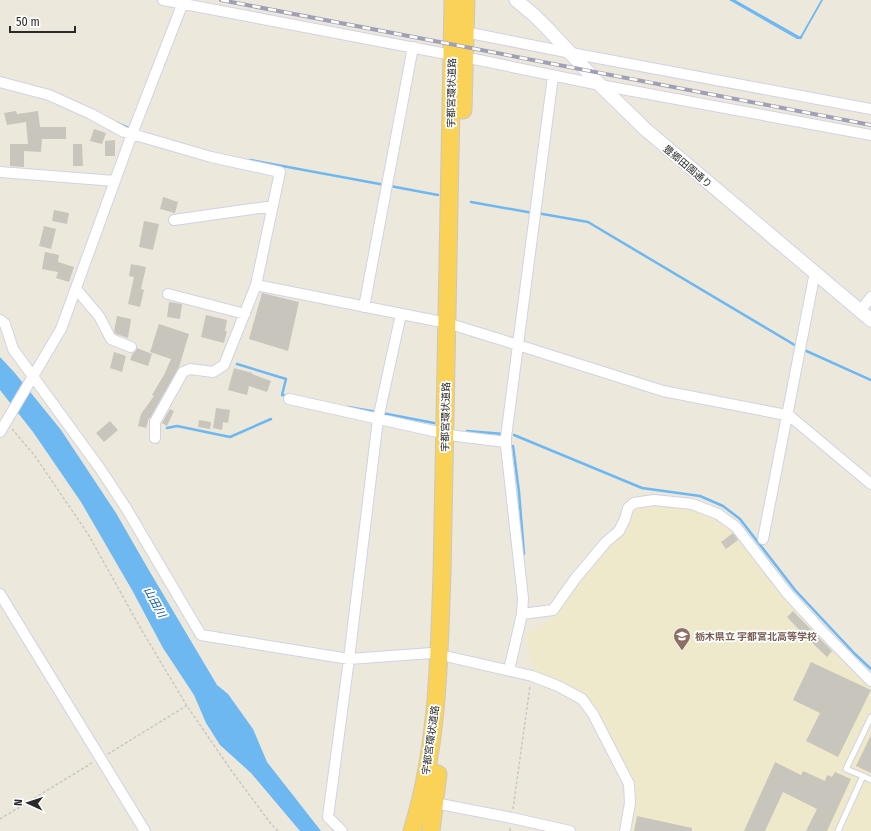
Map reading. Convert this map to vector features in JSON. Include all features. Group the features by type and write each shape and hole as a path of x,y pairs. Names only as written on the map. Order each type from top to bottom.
{"highway":[{"name":"宇都宮環状道路","path":"412,831 425,780 444,657 453,574 450,435 458,56 453,0"},
{"name":"宇都宮環状道路","path":"458,56 465,32 466,0"},
{"name":"宇都宮環状道路","path":"424,831 438,774 443,736 444,657"},
{"path":"400,831 434,723"},
{"path":"431,831 438,774"}],"street":[{"path":"163,0 183,2 553,76 871,135"},
{"name":"豊郷田園通り","path":"516,0 534,15 600,85 645,129 871,320"},
{"path":"0,432 61,329 132,134 183,2"},
{"path":"465,32 871,110"},
{"path":"364,307 413,47"},
{"path":"509,670 522,614 523,598 506,442 553,76"},
{"path":"0,82 48,95 91,114 124,132 211,157 280,172 256,285 224,365 213,372 190,369 183,372 155,422 155,438"},
{"path":"0,172 115,181"},
{"path":"174,220 273,206"},
{"path":"763,539 815,272"},
{"path":"256,285 453,325 663,391 786,415 791,417 871,484"},
{"path":"76,289 99,316 111,339 131,347"},
{"path":"168,294 245,314"},
{"path":"860,311 871,297"},
{"path":"342,831 328,818 378,419 401,314"},
{"path":"0,320 4,324 13,349 101,470 122,502 201,634 349,659 432,653 444,657 532,676 558,686 582,699 593,714 629,784 630,803 624,831"},
{"path":"289,399 450,435 506,442"},
{"path":"522,614 553,610 606,542 619,531 625,519 628,508 634,503 654,500 692,504 718,514 736,527 787,594 822,632 871,680"},
{"path":"0,594 145,831"},
{"path":"435,803 570,831"}],"lane":[{"path":"871,717 846,769 871,780"},
{"path":"838,831 863,776"}],"path":[{"path":"7,420 88,534 141,629 187,706 231,770 271,824 278,831"},
{"path":"510,831 532,676"}],"shaded area":[{"name":"栃木県立 宇都宮北高等学校","path":"661,504 699,511 734,532 794,607 853,671 871,688 871,831 630,831 634,814 633,786 622,757 590,701 571,686 533,670 526,633 551,620 633,507"}],"water":[{"path":"729,0 732,0 798,38 821,0 823,0 801,39 797,39"},
{"name":"山田川","path":"0,357 61,430 116,513 217,685 228,694 253,729 267,762 321,831 300,831 251,773 220,745 206,723 194,695 163,648 132,590 81,502 33,432 0,390"}],"building":[{"path":"16,111 17,114 38,111 40,127 66,127 66,139 42,139 41,152 24,151 24,167 10,166 10,144 28,144 26,122 7,125 4,113"},
{"path":"94,129 106,133 102,144 90,141"},
{"path":"115,140 115,156 105,156 105,141"},
{"path":"73,144 82,144 83,166 73,166"},
{"path":"163,197 178,202 175,213 160,209"},
{"path":"54,210 69,213 67,224 52,221"},
{"path":"144,221 159,224 153,250 139,247"},
{"path":"44,226 56,229 51,249 39,246"},
{"path":"45,252 59,255 58,262 74,267 69,282 56,278 58,272 42,269"},
{"path":"131,264 146,267 141,289 144,290 140,307 128,304 134,277 129,276"},
{"path":"262,293 299,302 288,351 249,339"},
{"path":"169,302 182,304 180,319 167,317"},
{"path":"206,315 227,320 225,331 227,331 224,343 201,337"},
{"path":"117,316 131,319 128,338 116,334 114,331"},
{"path":"159,324 189,334 179,367 149,418 146,428 138,426 141,414 154,396 152,395 165,373 171,359 150,352"},
{"path":"137,348 152,354 148,366 130,360"},
{"path":"114,352 126,356 122,372 110,368"},
{"path":"234,368 252,373 271,381 267,392 249,386 247,395 228,390"},
{"path":"216,408 230,410 228,423 223,422 222,430 213,428"},
{"path":"170,409 174,411 167,426 162,423"},
{"path":"199,420 211,422 210,429 198,427"},
{"path":"110,421 118,430 104,442 96,433"},
{"path":"733,533 738,540 726,549 721,542"},
{"path":"793,611 832,651 827,657 787,617"},
{"path":"811,662 871,690 838,757 806,741 820,713 793,700"},
{"path":"871,735 871,773 856,766"},
{"path":"775,762 801,775 803,771 825,781 827,775 832,777 835,772 851,779 827,831 806,831 817,809 783,792 765,831 744,831"},
{"path":"637,816 692,828 692,831 634,831"}],"waterway":[{"path":"733,0 800,38 801,37"},
{"path":"117,123 131,129"},
{"path":"250,160 385,185"},
{"path":"390,186 438,195"},
{"path":"471,202 533,213"},
{"path":"537,213 588,222 798,347"},
{"path":"802,349 871,380"},
{"path":"237,364 286,379 282,395 289,396"},
{"path":"348,407 377,412"},
{"path":"382,413 434,423"},
{"path":"167,428 177,426 230,437 271,419"},
{"path":"467,431 504,434"},
{"path":"514,435 642,488 700,496 723,506 740,519 795,590 871,669"},
{"path":"513,446 519,492 524,554"}],"railway":[{"path":"221,0 871,125"}],"place":[{"name":"栃木県立 宇都宮北高等学校","path":"682,651"}]}
